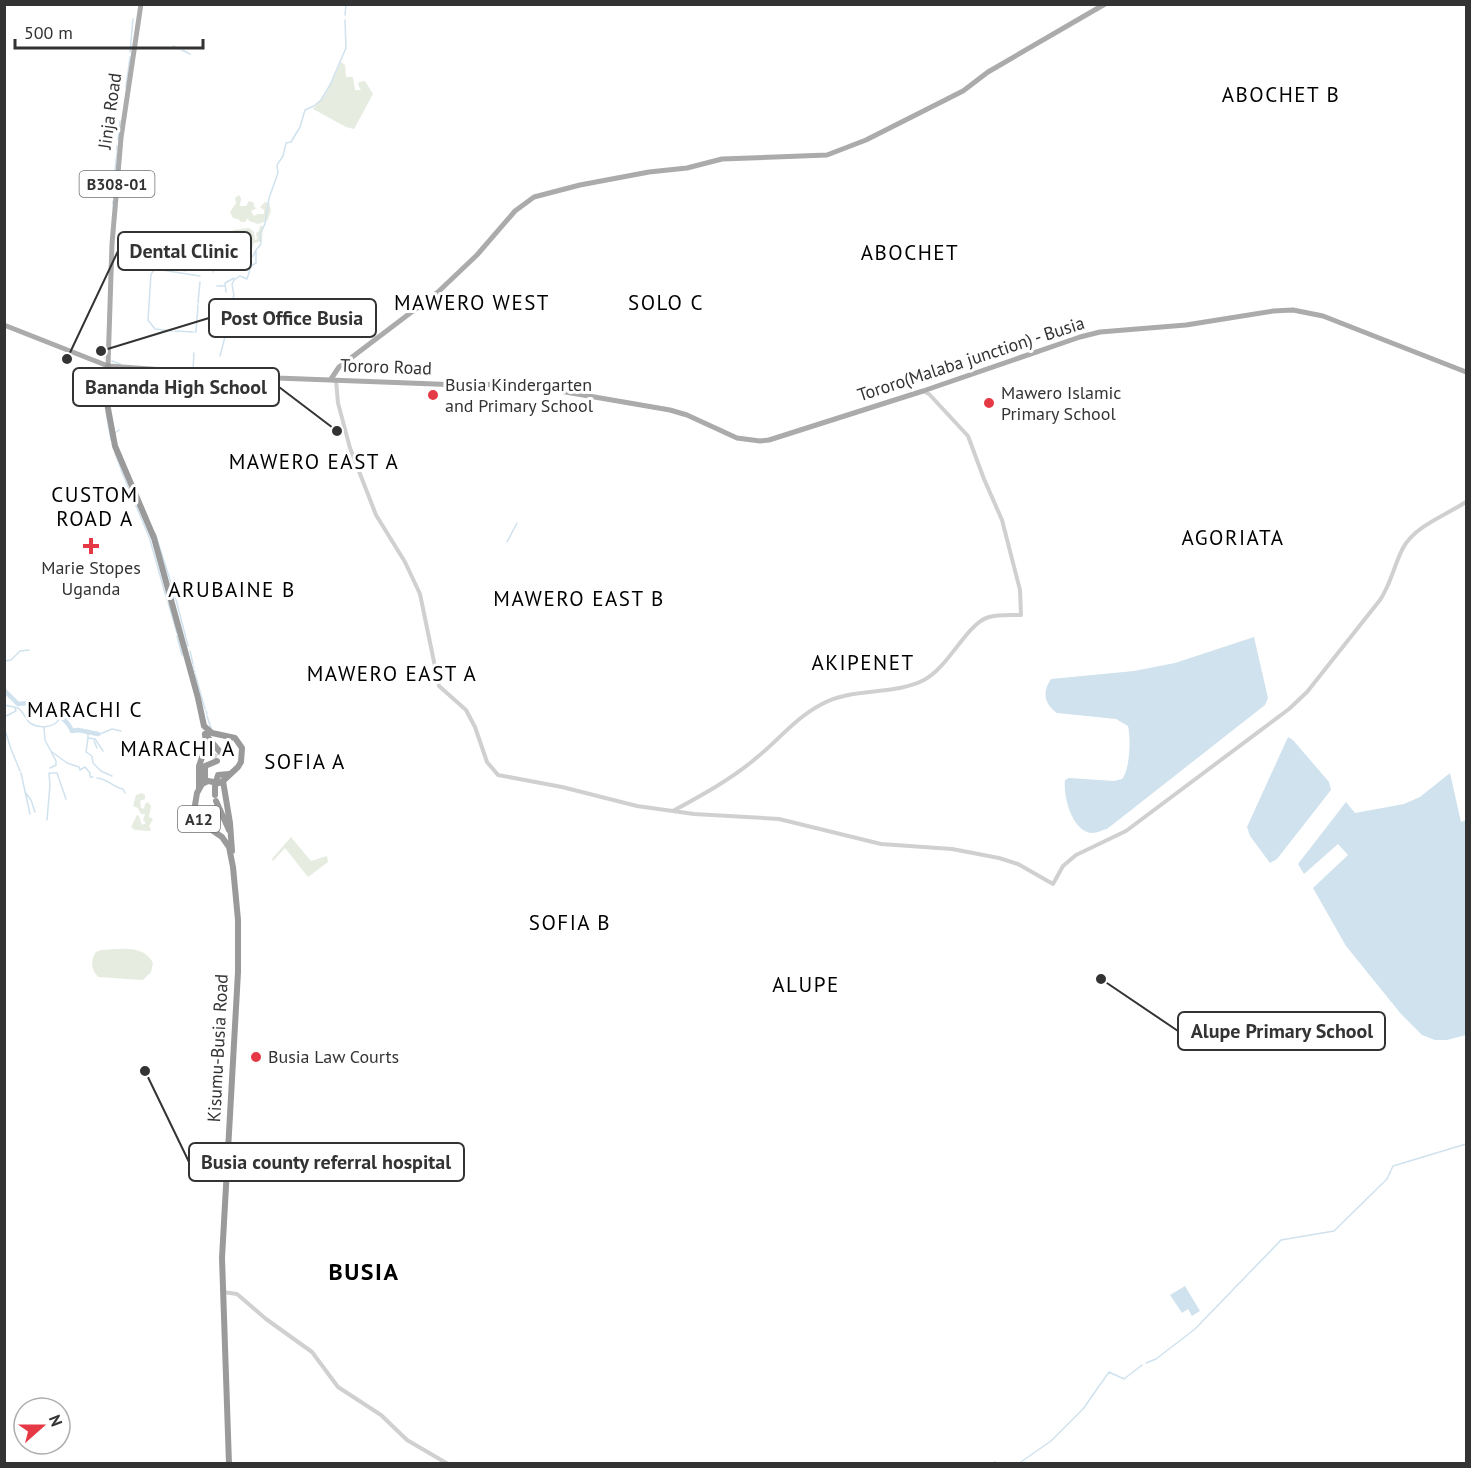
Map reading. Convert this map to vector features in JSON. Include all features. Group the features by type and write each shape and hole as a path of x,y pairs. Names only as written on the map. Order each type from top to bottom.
{"highway":[{"name":"B308-01","path":"108,366 107,403 115,446 154,538 198,698 204,730"},
{"path":"204,730 217,749"},
{"path":"204,730 235,738 240,745 241,762 237,768 221,779"},
{"name":"Kisumu-Busia Road","path":"204,730 206,746 199,767 197,813 203,824 226,841 232,860 239,940 222,1258 229,1464"},
{"path":"205,782 204,768 213,761"},
{"name":"A12","path":"199,788 205,782 221,779"},
{"name":"A12","path":"221,779 216,798 231,833 232,860"},
{"name":"A12","path":"221,779 228,824"},
{"name":"A12","path":"217,833 228,824"}],"main road":[{"name":"Jinja Road","path":"108,366 112,244 121,138 141,4"},
{"path":"333,379 339,367 438,292 477,255 515,211 534,197 649,172 687,168 722,159 827,155 902,123 963,91 988,72 1105,4"},
{"name":"Tororo(Malaba junction) - Busia","path":"728,435 744,439 769,440 1100,332 1186,325 1282,310 1310,312 1323,316 1467,372"},
{"name":"Tororo Road","path":"4,326 108,366 277,378 461,385 527,384 670,410 697,419 728,435"}],"street":[{"path":"333,379 350,448 376,515 405,562 420,594 438,682 442,690 469,715 485,758 498,775 562,786 622,803 673,811 779,819 881,844 952,849 999,858 1018,864 1053,884 1063,866 1076,855 1126,831 1298,701 1380,600 1389,585 1406,542 1418,531 1467,502"},
{"path":"673,811 726,781 760,755 801,717 821,704 841,697 907,686 925,680 944,665 973,628 983,619 993,616 1021,615 1020,590 1002,520 968,436 929,394 923,391"},
{"path":"222,1292 237,1294 312,1352 338,1387 381,1415 407,1440 448,1464"}],"shaded area":[{"path":"341,62 345,65 346,77 353,77 355,90 361,90 359,82 365,81 373,94 354,129 313,109 326,94"},
{"path":"239,195 240,206 246,206 249,201 254,203 254,207 257,208 251,211 254,216 264,214 264,210 260,207 265,202 269,203 271,211 267,221 258,224 249,221 248,218 245,222 241,222 233,218 230,212 236,203 235,198"},
{"path":"260,226 263,226 262,241 254,243 252,248 248,249 245,258 231,256 233,250 228,248 233,230 249,228 254,232 255,240"},
{"path":"142,793 145,799 140,801 141,808 144,809 148,802 151,806 149,817 153,819 149,831 135,830 131,827 137,815 142,825 146,823 143,820 145,814 141,814 138,808 133,806 136,795"},
{"path":"291,837 311,861 327,856 328,862 308,877 285,848 273,861 272,859"},
{"path":"130,949 144,953 153,963 151,972 143,980 98,977 92,962 96,952"}],"water":[{"path":"1254,637 1268,698 1265,705 1107,829 1092,833 1079,827 1067,804 1065,780 1069,778 1114,781 1122,779 1127,769 1129,754 1128,726 1116,719 1057,713 1049,706 1046,697 1046,689 1051,679 1134,671 1175,663"},
{"path":"1288,737 1329,782 1331,790 1277,859 1270,863 1250,836 1247,827"},
{"path":"1450,773 1461,822 1466,820 1466,1035 1447,1040 1435,1040 1422,1035 1401,1014 1346,946 1313,888 1348,855 1338,844 1304,874 1298,864 1346,802 1355,813 1404,804 1420,797"},
{"path":"1185,1286 1200,1311 1192,1316 1188,1309 1182,1313 1170,1295"}],"waterway":[{"path":"345,15 346,4"},
{"path":"130,52 133,19"},
{"path":"228,322 228,307 234,296 232,284 240,276 247,279 251,266 256,263 256,250 261,244 260,234 265,224 269,198 278,173 277,165 283,156 286,143 291,142 300,127 305,110 321,100 346,48 345,20"},
{"path":"173,46 179,49"},
{"path":"182,50 190,54"},
{"path":"126,87 130,57"},
{"path":"119,131 120,121"},
{"path":"118,140 119,132"},
{"path":"117,146 117,151"},
{"path":"114,178 117,153"},
{"path":"113,191 114,181"},
{"path":"213,272 215,266 232,255 253,256 256,250"},
{"path":"205,253 224,260"},
{"path":"186,262 186,267"},
{"path":"172,331 155,329 148,320 151,274 155,269 200,276"},
{"path":"226,292 225,283 234,278"},
{"path":"198,303 200,282"},
{"path":"217,286 225,286"},
{"path":"195,332 198,305"},
{"path":"220,356 227,329"},
{"path":"175,331 193,332"},
{"path":"104,358 106,351"},
{"path":"193,370 194,353"},
{"path":"112,361 120,364"},
{"path":"106,412 111,440"},
{"path":"115,433 119,430"},
{"path":"115,453 121,469"},
{"path":"121,470 150,539"},
{"path":"507,542 517,523"},
{"path":"155,533 173,589"},
{"path":"150,540 167,600"},
{"path":"174,592 188,646"},
{"path":"168,602 177,633"},
{"path":"177,636 182,655"},
{"path":"4,661 11,660 20,651 29,650"},
{"path":"190,651 193,664"},
{"path":"195,674 205,709"},
{"path":"4,690 18,704 28,703 64,719 72,731 98,734"},
{"path":"4,705 18,708 30,723 38,726 51,726 60,718"},
{"path":"4,717 16,711 15,708"},
{"path":"207,716 211,728"},
{"path":"4,727 20,771"},
{"path":"44,727 45,740 56,761 56,765 50,768"},
{"path":"100,734 112,729 121,731"},
{"path":"88,732 88,738 95,739 103,751"},
{"path":"88,738 86,752 92,756 93,763 101,771 112,776"},
{"path":"94,741 97,748"},
{"path":"52,752 67,763 79,767 80,770 85,767 90,777 93,777"},
{"path":"21,773 30,814"},
{"path":"47,820 49,773 57,773 66,799"},
{"path":"97,778 123,789 125,793"},
{"path":"25,792 35,812"},
{"path":"1146,1363 1156,1359 1195,1329 1281,1240 1334,1231 1387,1179 1393,1166 1466,1144"},
{"path":"1018,1464 1051,1441 1083,1409 1109,1372 1124,1379 1142,1365"},
{"path":"993,1464 994,1462 1002,1464"}],"tunnel":[{"path":"213,759 216,751"}],"place":[{"name":"Post Office Busia","path":"101,351"},
{"name":"Dental Clinic","path":"67,359"},
{"name":"Busia Kindergarten and Primary School","path":"433,395"},
{"name":"Mawero Islamic Primary School","path":"989,403"},
{"name":"Bananda High School","path":"337,431"},
{"name":"Marie Stopes Uganda","path":"91,546"},
{"name":"Alupe Primary School","path":"1101,979"},
{"name":"Busia Law Courts","path":"256,1057"},
{"name":"Busia county referral hospital","path":"145,1071"}],"district":[{"name":"ABOCHET B","path":"1281,95"},
{"name":"ABOCHET","path":"910,253"},
{"name":"MAWERO WEST","path":"472,303"},
{"name":"SOLO C","path":"666,303"},
{"name":"MAWERO EAST A","path":"314,462"},
{"name":"CUSTOM ROAD A","path":"95,507"},
{"name":"AGORIATA","path":"1233,538"},
{"name":"ARUBAINE B","path":"232,590"},
{"name":"MAWERO EAST B","path":"579,599"},
{"name":"AKIPENET","path":"863,663"},
{"name":"MAWERO EAST A","path":"392,674"},
{"name":"MARACHI C","path":"85,710"},
{"name":"MARACHI A","path":"178,749"},
{"name":"SOFIA A","path":"305,762"},
{"name":"SOFIA B","path":"570,923"},
{"name":"ALUPE","path":"806,985"},
{"name":"BUSIA","path":"364,1272"}]}
